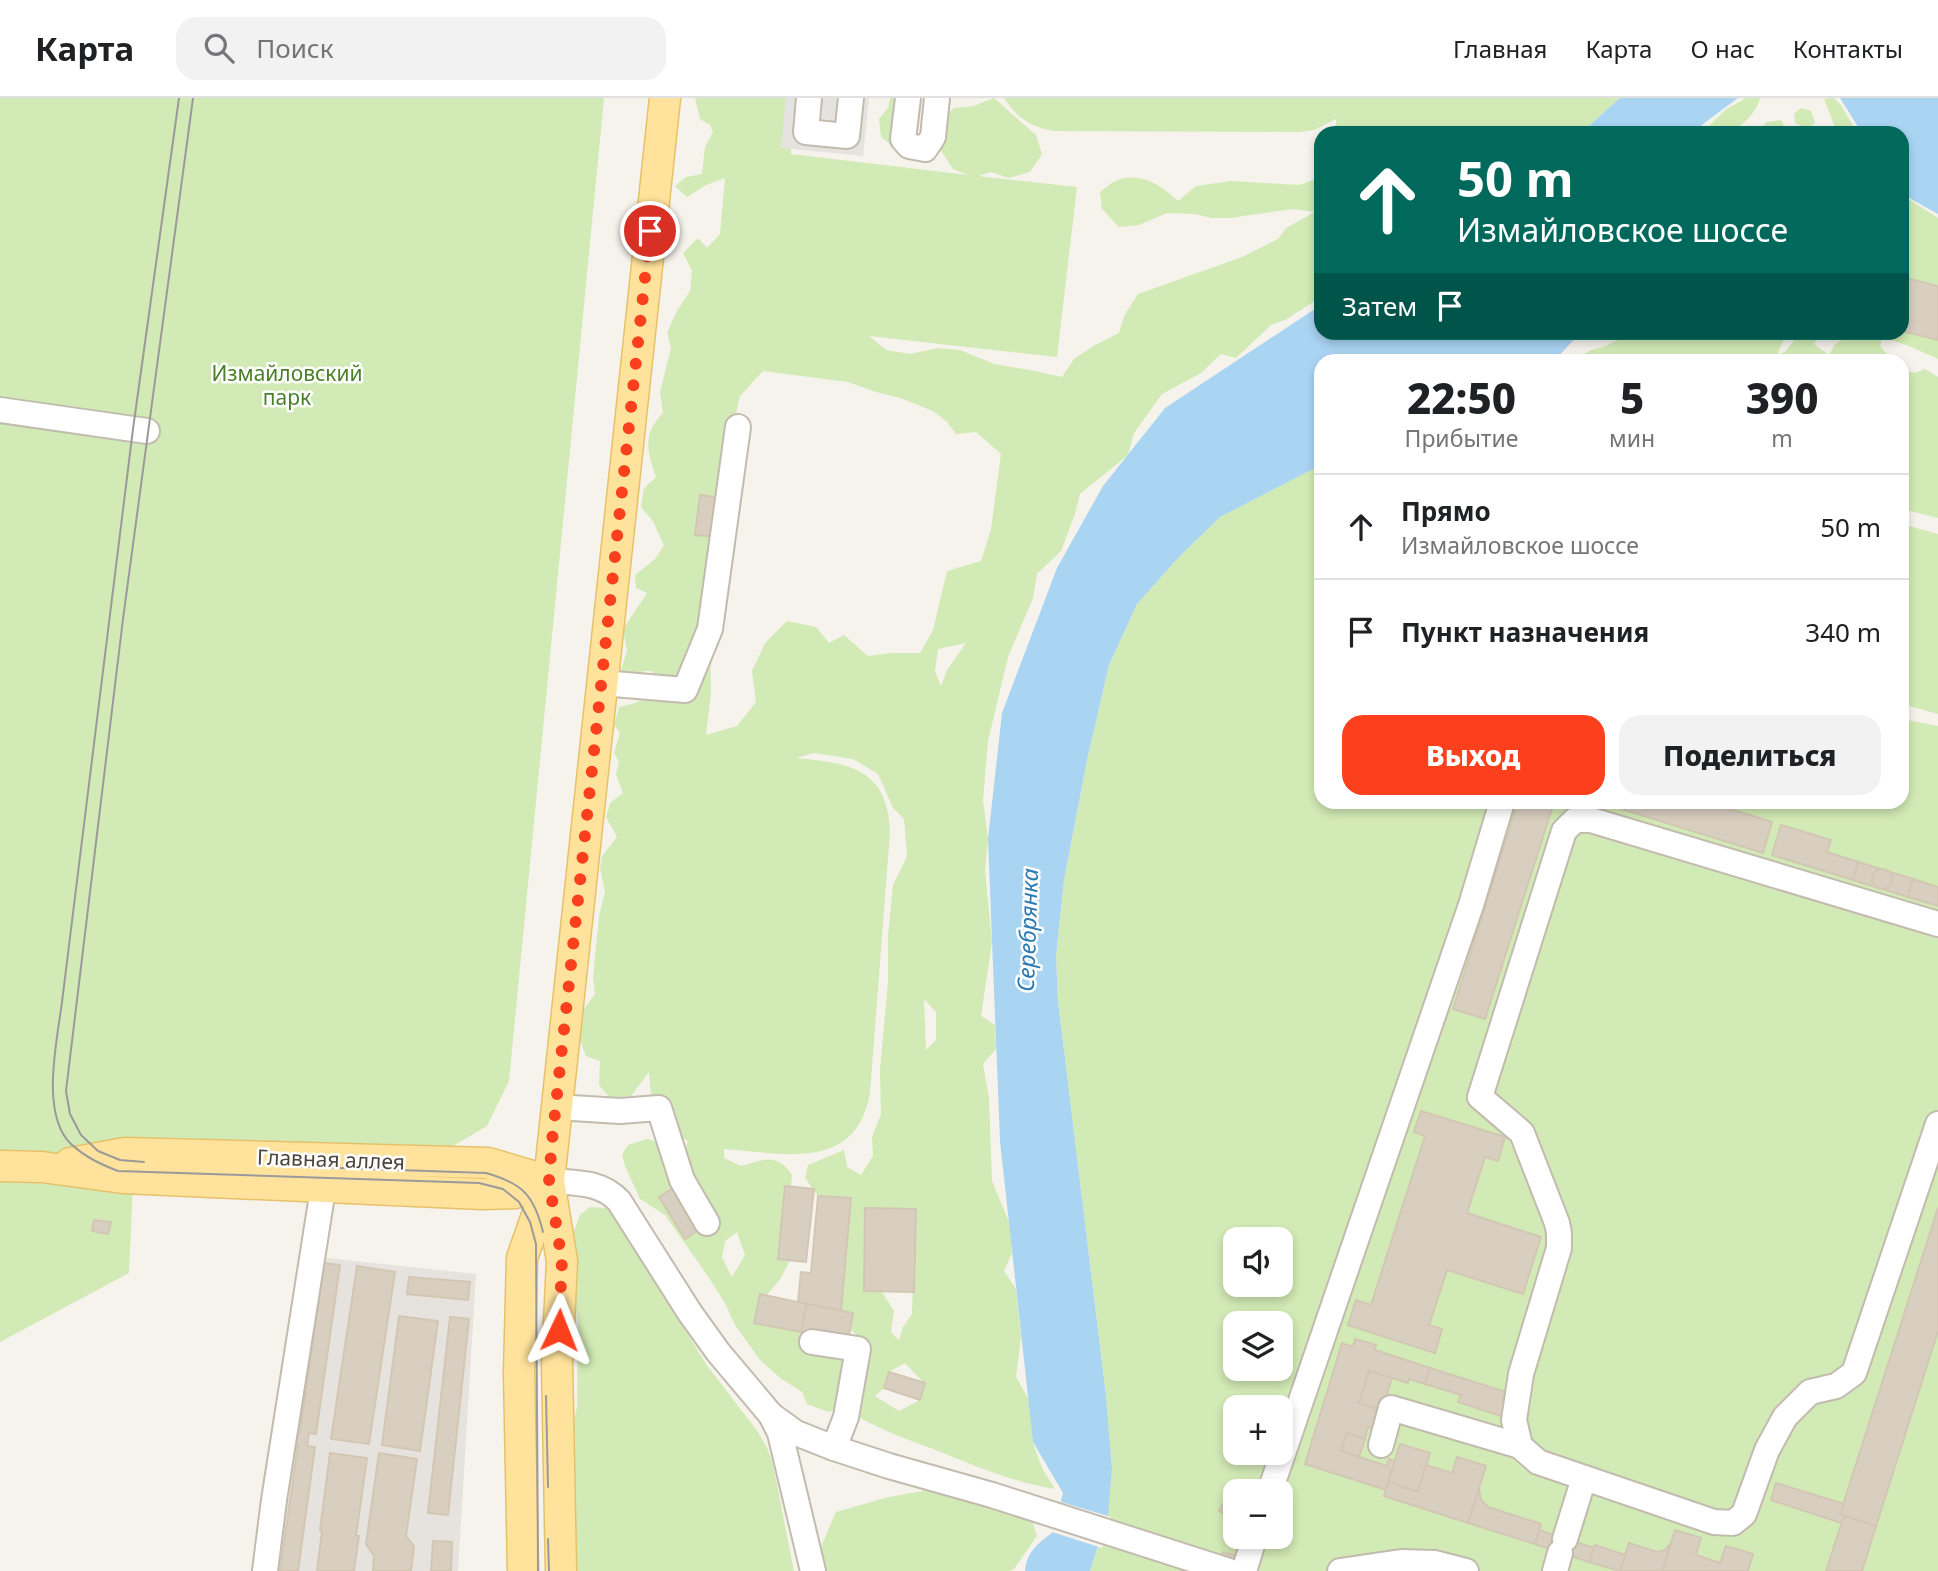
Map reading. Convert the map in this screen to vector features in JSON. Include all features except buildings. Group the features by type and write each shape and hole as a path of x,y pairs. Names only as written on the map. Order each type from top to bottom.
{"main road":[{"path":"522,1258 549,1181 664,98"},
{"name":"Главная аллея","path":"0,1167 42,1167 122,1178 325,1173 488,1163 549,1181"},
{"name":"Главная аллея","path":"325,1173 482,1194 515,1193 549,1181"},
{"path":"549,1181 562,1261 557,1364 561,1571"},
{"path":"482,1194 499,1201 513,1218 522,1258 519,1373 523,1571"}],"street":[{"path":"810,98 806,132 847,136 851,98"},
{"path":"908,98 903,139 909,146 925,149 933,137 937,98"},
{"path":"0,410 148,430"},
{"path":"601,683 685,690 710,629 738,427"},
{"path":"1274,1479 1466,918 1500,809"},
{"path":"1520,1446 1514,1420 1521,1374 1559,1248 1559,1233 1522,1133 1480,1097 1564,831 1575,820 1591,820 1938,925"},
{"path":"556,1107 620,1111 659,1108 682,1180 707,1223"},
{"path":"1381,1445 1391,1408 1520,1446 1538,1462 1714,1522 1732,1523 1744,1514 1767,1450 1785,1417 1810,1392 1836,1386 1854,1373 1938,1124"},
{"path":"265,1571 325,1173"},
{"path":"549,1181 599,1187 611,1192 718,1352 771,1415 796,1433 889,1466 992,1495 1229,1571"},
{"path":"811,1342 858,1349 846,1417 834,1448"},
{"path":"771,1415 782,1440 813,1571"},
{"path":"1560,1554 1584,1478"},
{"path":"1244,1571 1251,1549"},
{"path":"1340,1571 1401,1562 1435,1563 1466,1571"}],"shaded area":[{"path":"786,98 869,98 863,156 781,148"},
{"path":"318,1257 476,1274 458,1571 271,1571"}],"green space":[{"name":"Измайловский парк","path":"0,98 604,98 509,1081 487,1126 453,1146 135,1138 129,1273 0,1342"},
{"path":"695,98 793,98 791,154 968,175 953,169 938,146 942,119 954,108 974,106 994,98 1036,135 1042,154 1030,172 1009,178 991,172 978,176 1077,187 1057,357 869,336 886,350 910,354 938,348 960,350 994,364 1062,377 1074,359 1119,333 1124,316 1138,294 1242,257 1278,239 1286,228 1314,213 1314,301 1285,320 1271,325 1236,358 1221,354 1201,373 1162,394 1134,433 1128,455 1080,494 1061,551 1037,574 1033,598 1008,657 988,741 983,800 988,839 985,870 992,942 981,1016 995,1025 996,1049 983,1064 989,1098 992,1181 1009,1222 1012,1253 1004,1271 1016,1289 1021,1337 1016,1377 1029,1400 1033,1443 1042,1468 1055,1489 979,1468 887,1431 841,1407 829,1412 807,1404 802,1392 780,1378 760,1360 735,1325 707,1275 665,1215 640,1199 625,1166 622,1155 628,1145 647,1139 662,1143 675,1187 659,1197 685,1238 700,1229 713,1212 704,1190 689,1181 682,1159 688,1141 646,1102 651,1096 649,1072 631,1096 610,1098 599,1085 600,1061 586,1056 576,1031 584,1009 595,994 593,977 599,916 605,892 600,867 602,856 617,837 606,817 610,803 623,793 616,774 619,762 614,753 620,733 614,725 619,707 652,696 652,671 643,671 632,683 619,676 627,651 623,629 647,593 636,588 635,575 654,560 664,546 653,521 641,507 644,488 656,477 648,443 652,428 663,413 660,392 671,348 667,333 690,291 692,271 683,253 698,238 707,248 720,234 725,178 706,185 687,197 675,186 686,177 702,174 705,147 713,132 710,125 700,119","holes":["763,371 848,382 933,411 947,422 956,434 976,432 1001,454 991,529 981,561 947,571 933,630 920,653 868,656 844,635 829,643 816,627 787,621 765,643 752,671 756,702 737,726 706,735 711,692 710,650 718,544 733,426 740,396","966,643 947,670 941,686 935,671 938,649","814,753 853,759 878,774 893,808 904,819 907,856 893,885 880,1070 881,1114 872,1137 873,1156 861,1175 847,1167 844,1150 808,1165 805,1178 818,1196 851,1199 841,1310 853,1313 850,1329 860,1338 809,1350 801,1332 755,1323 761,1294 767,1295 781,1278 790,1260 778,1259 785,1186 791,1186 792,1175 775,1160 741,1166 724,1158 724,1149 792,1154 814,1152 833,1147 850,1136 862,1119 870,1093 890,832 888,811 882,794 862,773 833,763 796,758","924,999 936,1012 936,1040 926,1050","865,1208 915,1209 912,1314 903,1327 899,1340 891,1332 894,1311 882,1292 864,1291","737,1232 745,1255 732,1277 722,1257 725,1241","905,1363 925,1384 920,1400 899,1411 875,1396 884,1388 889,1372"]},
{"path":"890,98 900,98 897,138 890,144 881,137 879,119 888,108"},
{"path":"1004,98 1620,98 1589,126 1337,126 1336,119 1322,126 1314,126 1314,130 1301,132 1055,131 1026,121"},
{"path":"1746,98 1760,98 1747,120 1739,126 1709,126 1725,110"},
{"path":"1834,98 1853,126 1834,126 1824,99"},
{"path":"1801,108 1811,111 1815,123 1801,126 1795,123 1794,114"},
{"path":"1781,120 1784,126 1763,126 1767,122"},
{"path":"1126,178 1143,179 1158,185 1178,201 1196,186 1231,181 1300,185 1314,179 1314,212 1292,209 1230,218 1167,213 1139,225 1119,227 1102,209 1100,192"},
{"path":"1909,199 1938,218 1938,285 1909,279"},
{"path":"1909,333 1938,340 1938,359 1892,340 1909,340"},
{"path":"1617,340 1784,340 1777,354 1584,354"},
{"path":"1794,340 1816,340 1814,344 1828,354 1780,354 1785,352"},
{"path":"1842,340 1882,340 1880,346 1887,354 1830,354 1835,344"},
{"path":"1925,369 1938,377 1938,518 1909,511 1909,372 1915,373"},
{"path":"1314,469 1314,809 1909,809 1909,720 1938,726 1938,1571 1090,1571 1098,1547 1049,1531 1058,1501 1107,1516 1112,1469 1106,1396 1058,1001 1056,956 1064,880 1087,760 1109,665 1137,604 1220,517"},
{"path":"1909,526 1938,534 1938,714 1909,706"},
{"path":"590,1207 607,1208 613,1213 706,1364 758,1432 767,1448 773,1464 794,1571 567,1571 568,1447 577,1407 578,1323 572,1284 574,1231 580,1215"},
{"path":"928,1490 1030,1515 1037,1536 1014,1569 1009,1571 823,1571 821,1547 836,1512 889,1497"}],"water":[{"path":"1620,98 1738,98 1701,126 1589,126"},
{"path":"1840,98 1938,98 1938,214 1909,197 1909,126 1858,126"},
{"name":"Серебрянка","path":"1314,310 1314,340 1574,340 1561,354 1314,354 1314,469 1220,517 1137,604 1109,665 1064,880 1056,956 1058,1001 1106,1396 1112,1469 1108,1516 1090,1571 1025,1571 1031,1553 1053,1532 1063,1493 1033,1442 1000,1141 988,839 1002,713 1057,568 1103,486 1165,408"}],"pier":[{"path":"1058,1501 1111,1517 1102,1548 1049,1531"}],"tram line":[{"path":"179,98 133,429 54,1056 53,1096 56,1115 71,1144 93,1160 118,1171 479,1183 503,1189 519,1202 530,1222 536,1244 538,1571"},
{"path":"144,1162 120,1160 98,1151 81,1135 70,1114 66,1091 123,619 193,98"},
{"path":"281,1166 486,1173 509,1181 525,1192 531,1200 543,1232"},
{"path":"546,1396 548,1487"},
{"path":"548,1539 549,1571"}],"route":[{"path":"559,1330 562,1261 549,1181 552,1141 650,231"}]}
